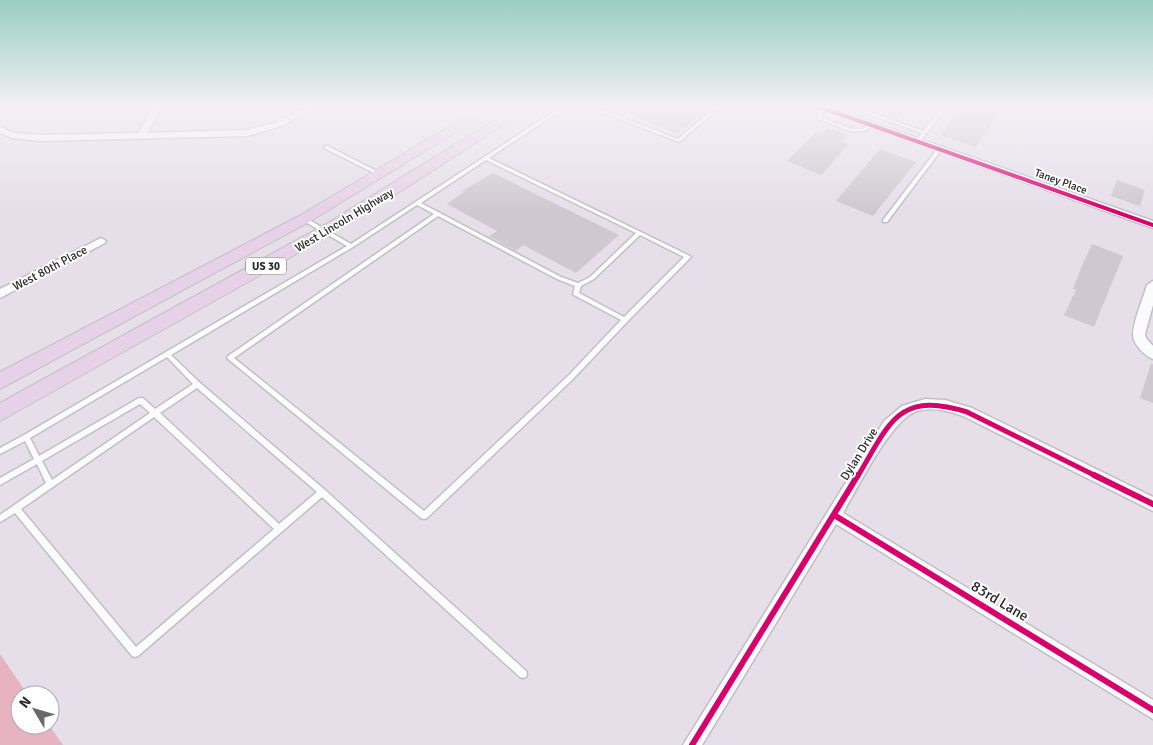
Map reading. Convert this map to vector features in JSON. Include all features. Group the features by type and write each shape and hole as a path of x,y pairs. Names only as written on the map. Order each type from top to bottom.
{"main road":[{"name":"West Lincoln Highway","path":"0,381 304,219 433,142"},
{"name":"West Lincoln Highway","path":"0,413 327,231 469,142"}],"street":[{"name":"Taney Place","path":"920,142 1153,225"},
{"name":"West 80th Place","path":"0,294 101,241"},
{"path":"1153,286 1139,334 1140,340 1153,354"},
{"name":"Dylan Drive","path":"692,745 889,426 900,412 920,403 944,404 967,412 1153,504"},
{"name":"83rd Lane","path":"834,515 1153,710"}],"lane":[{"path":"0,451 168,355 351,246 513,142"},
{"path":"326,147 380,174"},
{"path":"885,221 940,149"},
{"path":"438,214 230,358 424,516 570,377 688,257 487,159"},
{"path":"417,204 559,278 578,285 592,278 639,233"},
{"path":"304,219 351,246"},
{"path":"578,285 576,294 624,320"},
{"path":"168,355 197,384 322,492 523,674"},
{"path":"0,520 197,384"},
{"path":"0,482 141,400 279,529"},
{"path":"26,437 36,461 52,485"},
{"path":"16,509 135,653 322,492"}],"shaded area":[{"path":"0,654 21,685 10,685 10,735 56,735 63,745 0,745"}],"building":[{"path":"806,142 844,142 849,144 821,175 787,161"},
{"path":"961,142 980,142 976,147"},
{"path":"880,149 916,162 873,216 836,201"},
{"path":"493,173 619,235 576,273 523,245 516,251 489,236 497,231 447,204 464,192 462,191"},
{"path":"1117,180 1145,190 1140,206 1111,196"},
{"path":"1092,244 1123,256 1094,327 1064,315 1076,290 1073,289"},
{"path":"1151,364 1153,364 1153,403 1140,398"}],"cycle path":[{"path":"918,142 1153,225"},
{"path":"692,745 889,425 907,410 925,404 935,404 967,412 1153,504"},
{"path":"834,515 1153,710"}]}
